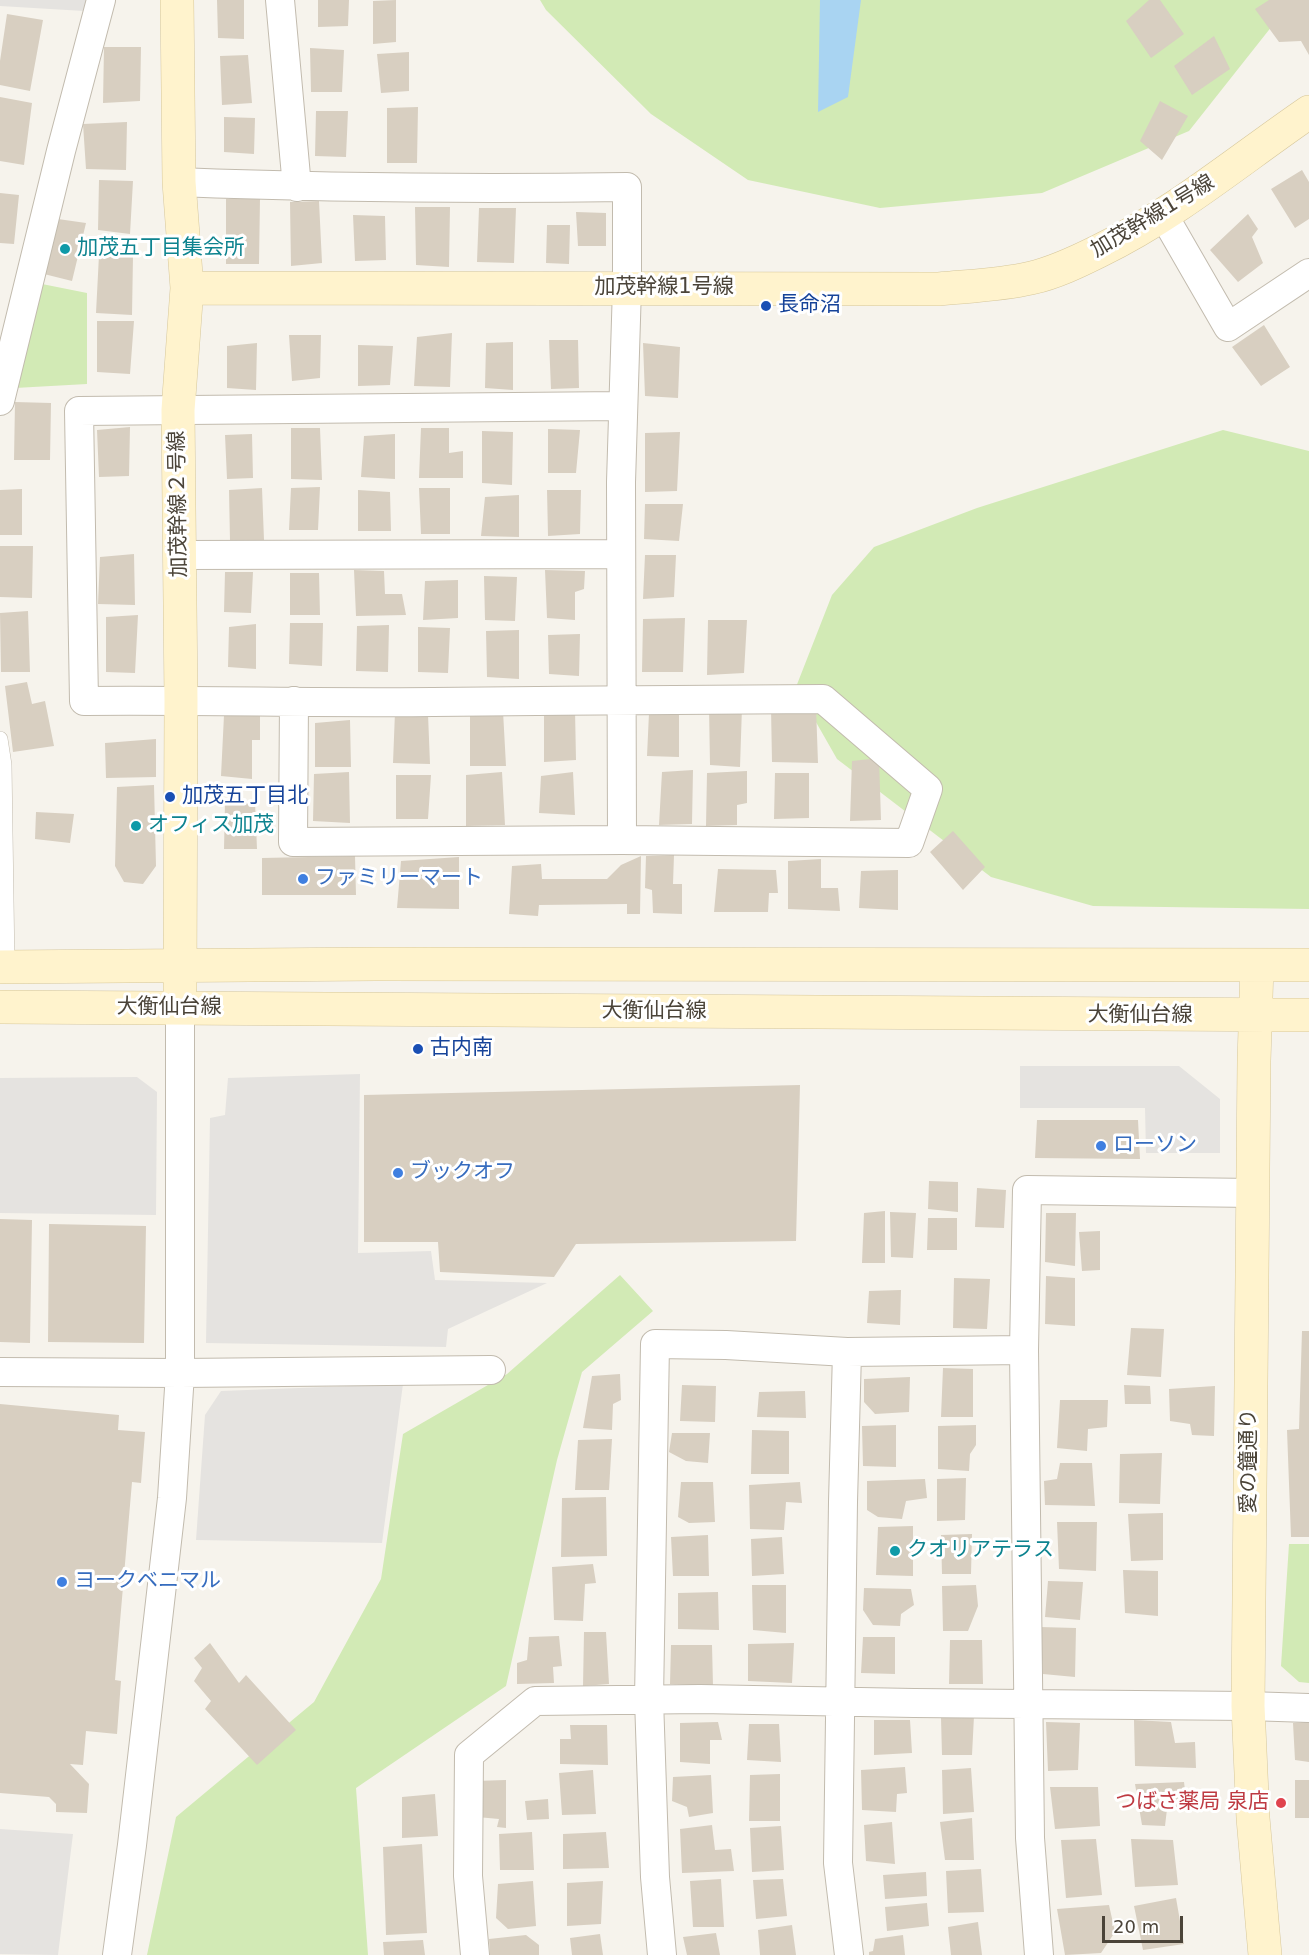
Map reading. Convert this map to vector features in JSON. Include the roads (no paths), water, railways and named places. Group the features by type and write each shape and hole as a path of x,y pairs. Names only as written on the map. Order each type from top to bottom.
{"street":[{"path":"0,401 58,163 101,0"},
{"name":"加茂幹線２号線","path":"177,0 179,182 187,288 178,410 181,700 180,1008"},
{"path":"280,0 297,187"},
{"name":"加茂幹線1号線","path":"187,288 939,289 1031,278 1074,263 1164,216 1309,112"},
{"path":"179,182 297,187 488,189 627,187 627,287 622,406 621,840"},
{"path":"1164,216 1228,327 1309,273"},
{"path":"294,701 293,842 621,840 909,843 928,789 823,699 433,702 181,700 84,701 79,411 622,406"},
{"path":"180,555 621,554"},
{"name":"大衡仙台線","path":"3,967 376,964 1309,965"},
{"name":"愛の鐘通り","path":"1257,966 1248,1706 1253,1818 1265,1955"},
{"name":"大衡仙台線","path":"0,1007 1309,1015"},
{"path":"117,1955 172,1498 180,1373 180,1008"},
{"path":"1039,1955 1029,1839 1024,1350 1027,1190 1254,1193"},
{"path":"662,1955 655,1877 649,1699 655,1344 726,1345 847,1352 1024,1350"},
{"path":"847,1352 838,1863 849,1955"},
{"path":"0,1372 492,1370"},
{"path":"475,1955 468,1876 470,1755 535,1701 649,1699 1309,1708"}],"lane":[{"path":"0,740 4,765 3,967"}],"water":[{"path":"820,0 861,0 848,97 818,112"}],"place":[{"name":"加茂五丁目集会所","path":"65,249"},
{"name":"長命沼","path":"766,306"},
{"name":"加茂五丁目北","path":"170,797"},
{"name":"オフィス加茂","path":"136,826"},
{"name":"ファミリーマート","path":"303,879"},
{"name":"古内南","path":"418,1049"},
{"name":"ローソン","path":"1101,1146"},
{"name":"ブックオフ","path":"398,1173"},
{"name":"クオリアテラス","path":"895,1551"},
{"name":"ヨークベニマル","path":"62,1582"},
{"name":"つばさ薬局 泉店","path":"1281,1803"}]}
